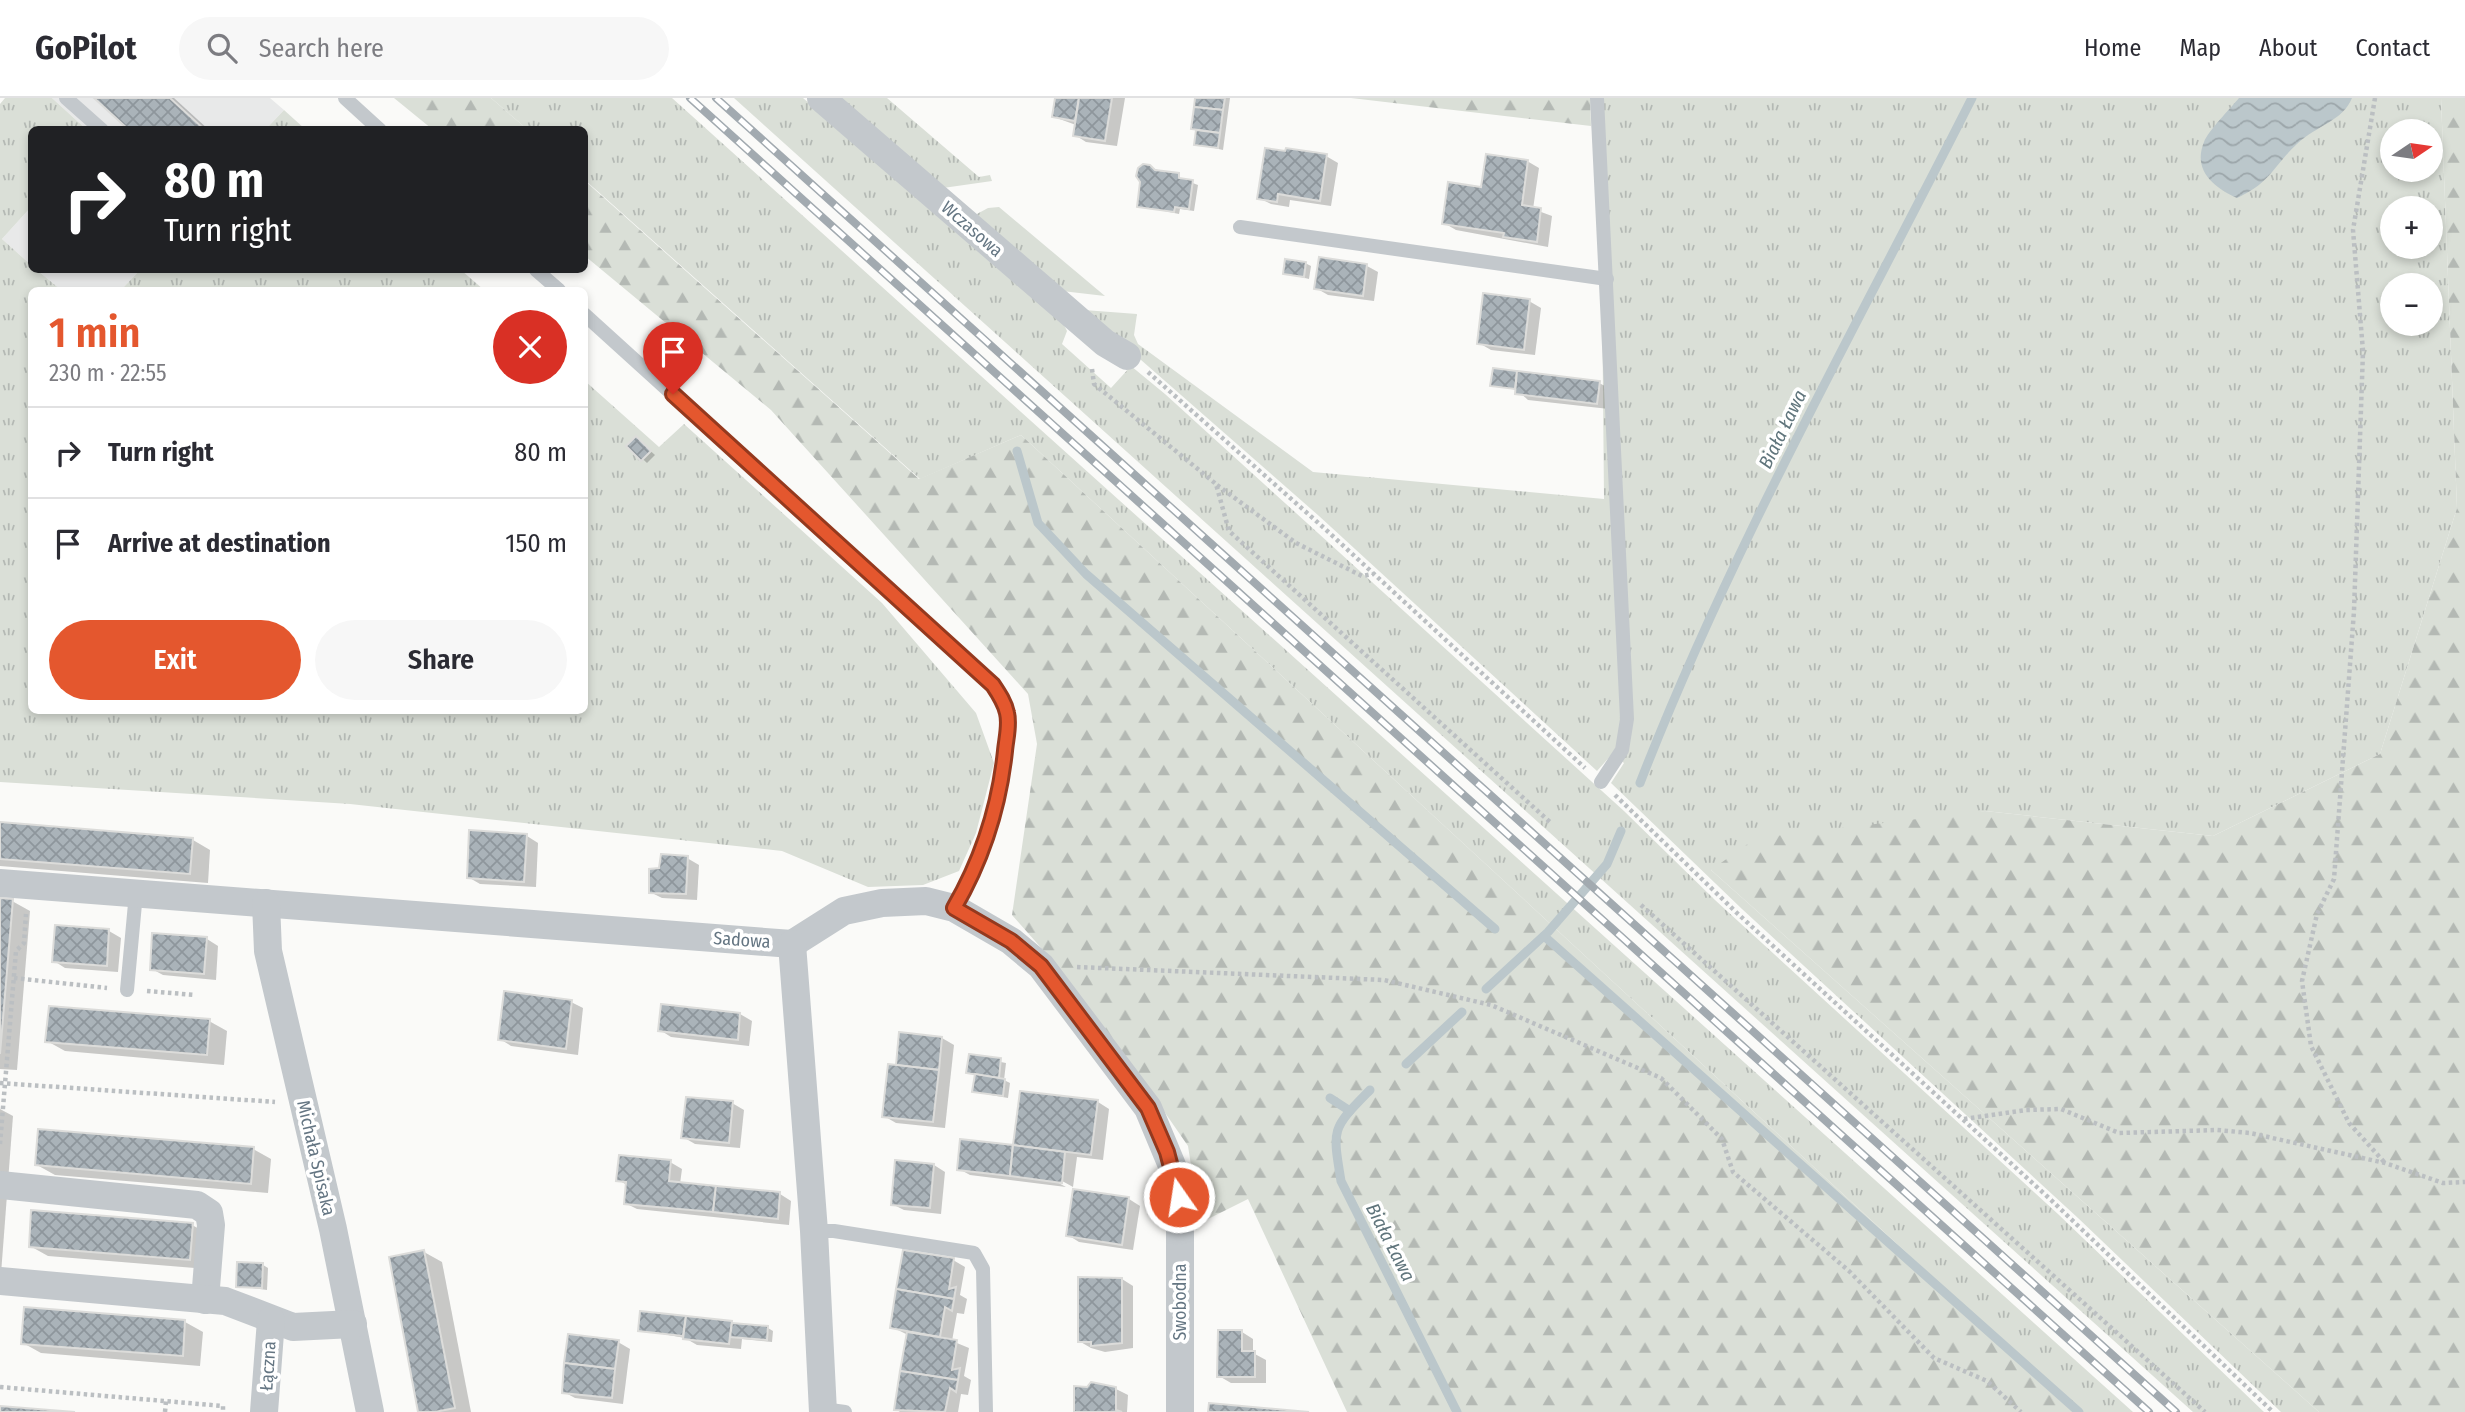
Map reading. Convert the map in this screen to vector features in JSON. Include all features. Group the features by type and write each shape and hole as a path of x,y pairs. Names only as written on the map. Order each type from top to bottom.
{"street":[{"name":"Wczasowa","path":"821,98 1086,327 1127,356"},
{"name":"Sadowa","path":"0,883 792,944 830,1411"},
{"name":"Swobodna","path":"792,944 832,916 856,907 926,901 954,908 1011,941 1041,966 1148,1108 1173,1168 1180,1211 1180,1412"},
{"name":"Michała Spisaka","path":"266,904 268,951 353,1324 370,1412"},
{"path":"0,1185 197,1205 209,1213 211,1225 205,1300"},
{"path":"0,1281 237,1304 293,1327 353,1324"},
{"name":"Łączna","path":"264,1412 271,1320"}],"lane":[{"path":"66,98 98,126"},
{"path":"345,98 376,126"},
{"path":"1597,98 1627,719 1622,750 1601,782"},
{"path":"1240,227 1607,279"},
{"path":"539,273 556,287"},
{"path":"588,318 993,685 1005,705 1008,718 1003,775 997,809 977,868 954,908"},
{"path":"127,990 136,893"},
{"path":"814,1231 834,1230 975,1253 983,1269 986,1412"}],"path":[{"path":"2375,98 2353,230 2363,351 2354,611 2334,879 2317,914 2302,981 2311,1046 2349,1123 2385,1163"},
{"path":"1086,327 1094,384 1216,484 1296,543 1362,576 1374,574"},
{"path":"1127,356 1374,574 1601,782 1738,914 1963,1119 2273,1412"},
{"path":"1216,484 1229,531 1551,823"},
{"path":"0,1144 2,1083 16,951 24,943 29,886"},
{"path":"1641,905 2205,1412"},
{"path":"1041,966 1384,980 1491,1005 1661,1078 1722,1139 1734,1172 1849,1271 1934,1358 1987,1381 2021,1412"},
{"path":"2,1083 303,1104"},
{"path":"1963,1119 2026,1110 2061,1109 2119,1133 2217,1130 2250,1133 2385,1163 2443,1183 2465,1182"},
{"path":"0,1387 223,1406 223,1412"},
{"path":"165,1412 166,1401"}],"shaded area":[{"path":"52,98 270,98 284,110 269,126 83,126"},
{"path":"28,210 28,262 2,239"},
{"path":"41,273 137,273 124,287 57,287"}],"green space":[{"path":"5,98 52,98 83,126 28,126 28,210 2,239 28,262 28,273 41,273 57,287 28,287 28,714 588,714 588,384 659,447 684,424 882,603 976,713 994,763 976,833 959,871 923,885 868,887 782,851 350,804 0,782 0,104"},
{"path":"394,98 491,98 524,126 428,126"},
{"path":"491,98 672,98 2133,1412 2079,1412 1021,435 920,479 588,183 588,126 524,126"},
{"path":"734,98 803,98 1063,323 1067,331 1062,344 1111,388 1131,366 1165,394 1624,811 1715,900 2058,1214 2264,1412 2193,1412"},
{"path":"839,98 887,98 979,177 990,175 992,181 943,188"},
{"path":"1351,98 1590,98 1591,126"},
{"path":"1590,98 2441,98 2442,119 2380,119 2380,182 2443,182 2443,149 2457,508 2380,754 2213,836 1985,811 1711,870 2319,1412 2281,1412 2078,1218 1742,909 1611,783 1624,763 1613,753 1597,771 1319,516 1084,310 1137,314 1134,335 1138,344 1313,472 1604,499 1602,287"},
{"path":"2441,98 2465,98 2465,1412 2319,1412 1711,870 1756,838 1985,811 2213,836 2380,754 2457,508"},
{"path":"284,110 302,126 269,126"},
{"path":"588,184 919,479 1021,435 2079,1412 1347,1412 1248,1199 1200,1223 1188,1146 1051,959 1012,915 1037,744 1028,694 771,410 588,258"},
{"path":"999,207 1105,296 1062,291 975,215 988,208"},
{"path":"137,273 464,273 481,287 124,287"}],"water":[{"path":"2239,98 2352,98 2336,118 2298,143 2265,180 2237,198 2214,184 2208,177 2203,170 2201,152 2210,132"}],"building":[{"path":"94,98 170,98 201,126 125,126"},
{"path":"1055,98 1079,98 1075,121 1052,117"},
{"path":"1079,98 1112,98 1105,141 1073,136"},
{"path":"1195,98 1225,98 1223,110 1194,107"},
{"path":"1194,107 1223,110 1220,133 1191,129"},
{"path":"1196,130 1220,133 1218,148 1194,145"},
{"path":"1265,148 1327,154 1320,201 1278,194 1277,202 1257,199"},
{"path":"1486,154 1528,160 1522,205 1541,208 1537,242 1503,237 1504,233 1442,224 1448,182 1481,187"},
{"path":"1143,164 1150,165 1155,170 1179,173 1179,178 1193,180 1189,209 1175,207 1174,212 1137,207 1140,182 1136,176 1138,168"},
{"path":"1319,257 1367,264 1363,296 1314,289"},
{"path":"1285,259 1306,262 1304,277 1283,274"},
{"path":"1483,293 1530,299 1524,350 1477,344"},
{"path":"1493,368 1517,371 1515,389 1490,386"},
{"path":"1517,371 1600,381 1597,404 1515,394"},
{"path":"636,436 651,451 641,461 626,446"},
{"path":"0,822 193,838 190,874 0,859"},
{"path":"469,830 527,834 524,882 467,878"},
{"path":"661,854 688,856 686,894 649,893 649,869 659,868"},
{"path":"0,898 13,899 0,1054"},
{"path":"55,925 109,929 107,966 52,962"},
{"path":"152,933 207,937 204,974 150,970"},
{"path":"504,991 572,1000 566,1049 498,1040"},
{"path":"661,1004 740,1013 738,1040 658,1031"},
{"path":"49,1006 210,1019 207,1055 45,1042"},
{"path":"899,1032 942,1037 939,1070 896,1065"},
{"path":"969,1054 1001,1058 999,1078 966,1073"},
{"path":"888,1064 939,1070 933,1122 882,1117"},
{"path":"975,1074 1005,1079 1003,1096 972,1092"},
{"path":"1020,1091 1098,1100 1091,1155 1013,1145"},
{"path":"686,1097 733,1101 729,1143 681,1138"},
{"path":"38,1129 254,1147 251,1184 35,1165"},
{"path":"960,1139 1013,1145 1010,1176 957,1170"},
{"path":"1013,1145 1065,1152 1062,1183 1010,1176"},
{"path":"619,1155 671,1160 669,1181 716,1186 713,1212 624,1204 626,1182 616,1181"},
{"path":"895,1160 934,1164 930,1208 891,1205"},
{"path":"716,1186 780,1192 778,1219 713,1212"},
{"path":"1073,1189 1129,1197 1122,1245 1066,1236"},
{"path":"31,1210 193,1223 190,1260 29,1247"},
{"path":"424,1250 455,1408 435,1412 418,1412 389,1257"},
{"path":"903,1250 954,1258 949,1289 956,1287 954,1299 896,1289"},
{"path":"237,1262 263,1263 262,1288 236,1287"},
{"path":"1078,1277 1122,1278 1122,1343 1091,1346 1091,1342 1078,1342"},
{"path":"896,1289 954,1299 952,1311 945,1307 940,1337 890,1328"},
{"path":"24,1307 185,1320 183,1356 21,1344"},
{"path":"640,1311 686,1316 683,1336 638,1331"},
{"path":"686,1316 732,1321 729,1344 683,1339"},
{"path":"732,1323 768,1326 767,1340 730,1337"},
{"path":"1218,1330 1242,1330 1242,1351 1255,1351 1255,1377 1217,1377"},
{"path":"907,1332 957,1340 952,1370 960,1368 958,1380 900,1371"},
{"path":"568,1334 619,1340 615,1369 564,1363"},
{"path":"564,1363 615,1369 612,1398 562,1393"},
{"path":"900,1371 958,1380 956,1392 950,1388 945,1412 894,1410"},
{"path":"1091,1382 1116,1387 1116,1410 1122,1412 1074,1412 1074,1386 1087,1387"},
{"path":"1209,1403 1309,1412 1208,1412"},
{"path":"0,1406 75,1412 0,1412"}],"waterway":[{"name":"Biała Ława","path":"1640,783 1676,695 1755,522 1972,98"},
{"path":"1017,451 1038,523 1086,574 1495,929"},
{"name":"Biała Ława","path":"1486,989 1548,932 1607,864 1621,831"},
{"path":"1544,936 2079,1412"},
{"name":"Biała Ława","path":"1406,1064 1462,1012"},
{"name":"Biała Ława","path":"1370,1090 1348,1113 1338,1130 1336,1149 1341,1181 1457,1412"},
{"path":"1330,1098 1350,1111"}],"railway":[{"path":"690,98 2149,1412"},
{"path":"716,98 2176,1412"}],"route":[{"path":"673,394 993,685 1005,705 1008,718 1003,775 997,809 977,868 954,908 1023,949 1041,966 1148,1108 1162,1136 1179,1197"}]}
